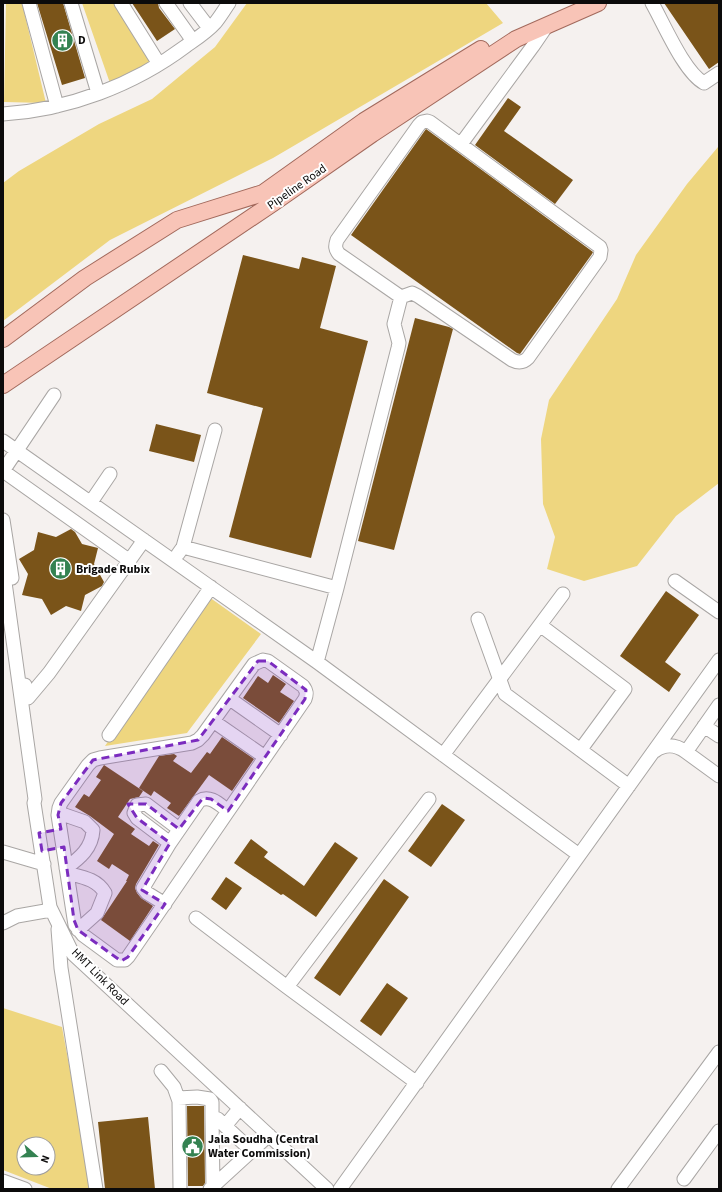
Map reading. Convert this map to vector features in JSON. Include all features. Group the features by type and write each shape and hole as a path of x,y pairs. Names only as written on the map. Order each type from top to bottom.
{"main road":[{"name":"Pipeline Road","path":"3,339 85,278 177,220 263,193 377,112 529,20 579,5 598,3"},
{"name":"Pipeline Road","path":"3,384 273,204 372,134 467,70 516,39 548,24 579,5"}],"street":[{"path":"29,3 60,105"},
{"path":"33,3 60,105"},
{"path":"71,3 102,92"},
{"path":"77,3 102,92"},
{"path":"121,3 163,62"},
{"path":"129,3 163,62"},
{"path":"166,3 193,41"},
{"path":"190,3 209,28"},
{"path":"3,114 60,105 102,92 139,76 163,62 209,28 215,23 228,3"},
{"path":"652,3 687,66 698,80 704,83 719,73"},
{"path":"461,144 548,24"},
{"path":"422,122 430,122 461,144 598,244 601,250 601,254 528,358 520,363 512,360 418,296 412,294 401,297 339,254 336,250 335,245 337,240 422,122"},
{"path":"317,662 398,348 399,343 394,324 401,297"},
{"path":"54,395 3,471 130,561"},
{"path":"173,560 183,547 215,430"},
{"path":"3,441 317,662 579,855"},
{"path":"91,502 110,474"},
{"name":"HMT Link Road","path":"3,520 6,576 12,612 35,799 34,803 51,910 73,954 326,1189"},
{"path":"12,612 26,698 28,698 49,673 144,540"},
{"path":"183,547 337,588"},
{"path":"676,581 719,612"},
{"path":"109,735 211,587"},
{"path":"442,755 563,594"},
{"path":"478,619 505,694 629,786"},
{"path":"540,625 625,689 581,749"},
{"path":"263,660 268,661 303,686 307,695 128,957 125,960 117,960 83,935 78,930 74,920 59,813 61,803 93,760 192,743 203,735 230,699 254,664 263,660"},
{"path":"340,1189 719,660"},
{"path":"230,699 280,735"},
{"path":"686,752 719,705"},
{"path":"213,721 265,757"},
{"path":"704,726 719,736"},
{"path":"653,753 661,747 668,746 680,748 719,776"},
{"path":"164,904 147,893 143,888 179,829 199,801 203,798 211,799 228,811"},
{"path":"287,987 429,799"},
{"path":"170,843 137,818 134,813 137,805 146,804 179,829"},
{"path":"59,813 86,822 93,830 93,838 83,855 67,870"},
{"path":"39,832 61,829"},
{"path":"42,851 64,847"},
{"path":"3,852 44,864"},
{"path":"67,870 91,880 102,887 105,893 97,913 78,930"},
{"path":"3,923 17,916 51,910"},
{"path":"196,918 417,1083"},
{"path":"58,923 61,968 96,1189"},
{"path":"618,1189 719,1052"},
{"path":"161,1071 174,1087 178,1098 180,1189"},
{"path":"178,1098 197,1097 210,1099 212,1102 212,1188"},
{"path":"224,1126 240,1108"},
{"path":"212,1117 218,1119 252,1151"},
{"path":"684,1179 719,1131"},
{"path":"212,1188 269,1135"}],"highlighted area":[{"path":"258,661 268,661 306,690 305,699 228,811 211,799 203,798 179,829 146,804 128,804 137,818 170,843 142,890 165,904 128,957 121,961 78,930 74,920 64,847 42,851 39,833 61,829 58,815 61,803 93,760 198,740"}],"shaded area":[{"path":"6,3 22,3 46,103 4,102"},
{"path":"82,3 116,3 155,63 111,86"},
{"path":"247,3 486,3 503,23 273,158 110,240 3,321 3,183 19,171 99,124 152,99 215,47"},
{"path":"718,147 719,483 676,516 637,566 584,581 547,569 555,537 543,504 541,439 549,400 617,299 636,255 687,184"},
{"path":"209,597 261,634 187,733 105,746"},
{"path":"3,1008 62,1027 92,1189 52,1189 18,1176 56,1176 56,1136 16,1136 16,1175 3,1170"}],"building":[{"name":"D","path":"37,3 63,3 85,78 62,85"},
{"path":"132,3 158,3 159,8 175,29 157,41"},
{"path":"664,3 719,3 719,62 709,69"},
{"path":"508,98 521,107 504,131 573,180 555,204 475,145"},
{"path":"426,129 593,252 520,354 351,235"},
{"path":"243,255 299,269 302,257 336,266 320,328 368,341 311,558 229,537 263,408 207,393"},
{"path":"415,318 453,329 394,550 358,541"},
{"path":"156,424 201,435 194,462 149,451"},
{"name":"Brigade Rubix","path":"71,529 75,532 82,544 98,548 94,564 104,582 102,586 85,595 81,611 66,606 51,615 42,599 22,595 28,574 19,559 34,550 38,532 56,537"},
{"path":"666,591 699,615 665,662 681,674 669,692 620,656"},
{"path":"273,675 286,684 280,692 294,701 279,723 243,698 258,676 268,683"},
{"path":"222,737 254,759 232,791 209,775 179,816 167,808 171,803 154,791 151,796 139,788 159,756 174,754 177,756 173,761 191,773 207,752 210,754"},
{"path":"104,765 143,791 139,797 130,799 118,817 135,829 131,834 149,846 153,841 159,845 135,888 141,898 153,906 130,941 101,920 127,881 129,875 112,864 109,869 97,861 114,834 75,807 84,794 89,797 101,780 96,777"},
{"path":"442,804 465,820 431,867 408,851"},
{"path":"251,839 268,852 264,857 304,886 335,842 358,858 316,917 234,863"},
{"path":"226,877 242,888 226,910 211,899"},
{"path":"384,879 409,897 340,996 314,978"},
{"path":"387,983 408,998 381,1036 360,1021"},
{"path":"187,1106 204,1106 205,1183 203,1186 188,1186"},
{"path":"148,1117 155,1189 105,1189 98,1122"}],"place":[{"name":"D","path":"63,40"},
{"name":"Brigade Rubix","path":"61,569"},
{"name":"Jala Soudha (Central Water Commission)","path":"192,1146"}]}
